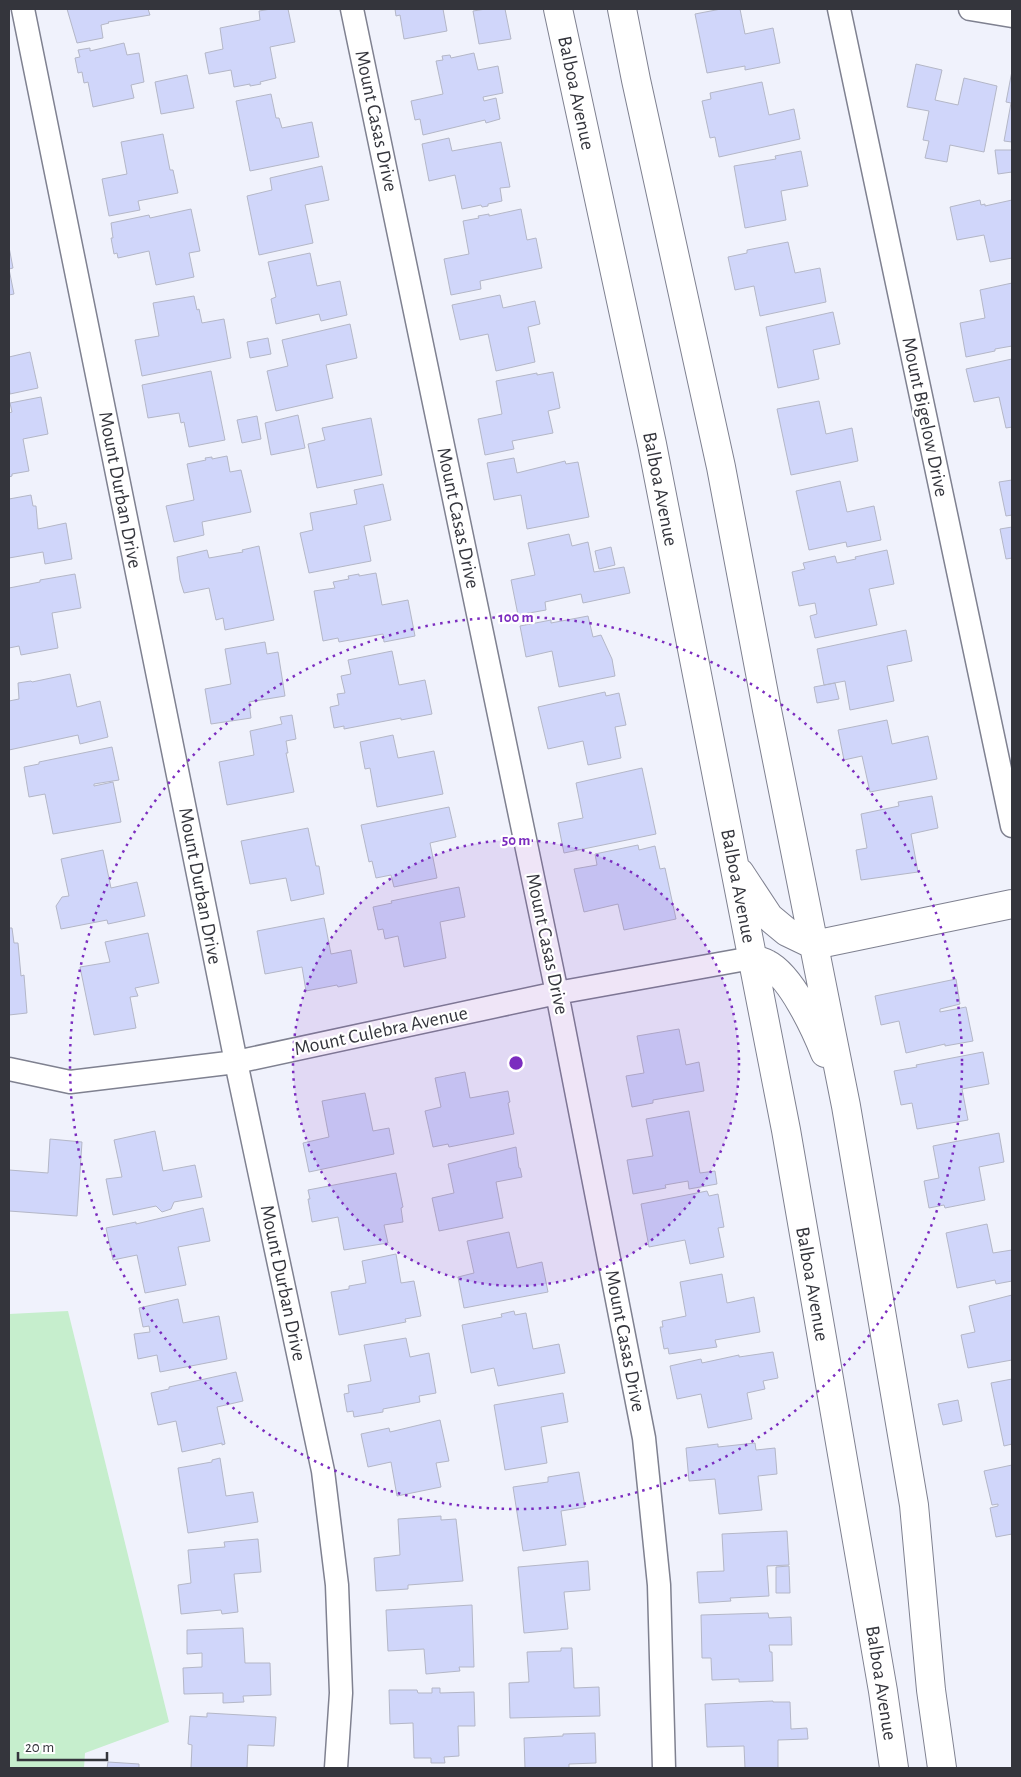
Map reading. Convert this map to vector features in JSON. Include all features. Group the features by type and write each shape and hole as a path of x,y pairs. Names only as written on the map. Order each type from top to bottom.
{"main road":[{"name":"Balboa Avenue","path":"558,9 652,444 786,1130 883,1690 894,1768"},
{"path":"622,9 721,467 767,710 846,1106 914,1504 931,1690 942,1768"},
{"path":"733,863 769,916 787,932 814,945 1012,904"},
{"path":"752,958 767,964 778,973 796,997 815,1028 846,1106"}],"street":[{"name":"Mount Durban Drive","path":"22,9 236,1062 323,1471 337,1585 341,1693 336,1768"},
{"name":"Mount Casas Drive","path":"352,9 557,993 644,1438 659,1585 664,1768"},
{"name":"Mount Bigelow Drive","path":"839,9 1012,826"},
{"path":"970,9 1012,16"},
{"name":"Mount Culebra Avenue","path":"9,1069 70,1082 236,1062 557,993 752,958"}],"green space":[{"path":"68,1311 169,1722 85,1753 84,1768 9,1768 9,1314"}],"building":[{"path":"67,9 148,9 150,15 108,22 101,25 103,38 77,43"},
{"path":"288,9 295,42 270,47 276,78 260,82 261,84 234,87 231,70 209,74 205,53 223,49 220,28 260,20 259,11"},
{"path":"395,9 443,9 447,31 404,39 400,15 396,16"},
{"path":"505,9 511,39 479,44 473,11"},
{"path":"721,9 740,9 745,34 773,28 780,63 745,70 745,66 707,73 695,14"},
{"path":"124,43 127,55 139,53 144,82 131,85 134,98 93,107 88,82 84,83 82,72 78,73 75,58 80,57 78,50 90,48 90,51"},
{"path":"474,53 478,70 498,66 503,93 483,97 484,101 496,98 500,119 486,123 485,120 423,135 420,119 415,120 411,101 443,94 436,61 443,60 442,56 450,55 451,58"},
{"path":"916,64 942,70 935,100 958,105 964,78 997,86 984,152 950,145 947,162 925,158 929,141 923,140 929,111 907,107"},
{"path":"1012,71 1012,142 1004,141 1011,103 1006,102"},
{"path":"187,75 194,108 161,114 155,82"},
{"path":"762,82 769,115 794,109 800,139 719,157 715,137 710,138 702,101 711,99 710,93"},
{"path":"271,94 276,118 279,118 282,128 312,122 319,157 250,171 236,101"},
{"path":"163,134 170,170 173,170 178,193 138,201 140,210 109,216 102,179 127,174 121,142"},
{"path":"449,138 452,151 501,142 510,187 500,188 502,201 488,204 488,206 482,207 481,205 462,209 455,175 429,181 422,144"},
{"path":"995,150 1012,150 1012,172 998,174"},
{"path":"801,151 808,186 781,191 786,220 745,228 734,166 776,159 775,156"},
{"path":"322,166 329,200 305,205 313,243 259,255 247,196 272,190 270,178"},
{"path":"980,200 981,205 985,204 985,206 1012,200 1012,258 990,262 984,235 957,240 950,207"},
{"path":"191,209 200,251 189,253 194,277 156,285 149,251 118,258 117,253 114,254 111,223 149,215 150,218"},
{"path":"521,209 527,240 536,238 542,268 480,281 481,289 451,295 444,259 469,254 463,221 479,218 478,216 489,214 489,216"},
{"path":"788,242 795,273 820,268 826,302 760,316 754,286 735,290 728,257 747,253 747,250"},
{"path":"9,247 13,268 9,269"},
{"path":"310,253 317,286 340,281 347,315 321,321 319,314 276,324 271,299 276,297 268,262"},
{"path":"9,269 14,294 9,295"},
{"path":"1012,283 1012,346 966,357 960,323 985,318 980,290"},
{"path":"500,295 503,308 535,301 540,324 528,327 535,362 496,371 488,334 460,340 452,305"},
{"path":"194,296 202,323 224,319 231,358 142,376 135,340 159,336 153,303"},
{"path":"833,312 840,344 813,350 819,379 778,388 766,327"},
{"path":"350,324 357,358 326,365 333,398 276,411 267,371 288,366 282,340"},
{"path":"268,338 271,354 250,358 247,342"},
{"path":"30,352 38,388 10,394 9,357"},
{"path":"1012,359 1012,427 1006,428 999,397 974,402 966,369"},
{"path":"211,371 225,440 189,447 184,422 181,423 179,413 148,418 142,385"},
{"path":"553,372 560,408 548,411 553,433 512,441 514,449 485,455 478,419 502,414 496,381 537,373 537,375"},
{"path":"41,397 48,434 23,439 29,471 12,474 9,477 9,413 12,412 10,403"},
{"path":"819,401 826,434 852,428 858,461 791,475 777,409"},
{"path":"298,415 305,448 271,455 265,423"},
{"path":"257,416 261,439 242,443 237,420"},
{"path":"371,418 382,475 317,488 308,444 325,440 322,428"},
{"path":"227,456 230,472 241,470 251,512 202,522 204,535 174,542 166,506 194,500 187,464 206,460 205,458 212,457 212,459"},
{"path":"514,458 517,473 565,461 566,464 578,462 589,517 527,529 521,495 494,500 487,463"},
{"path":"1012,480 1012,515 1006,516 999,482"},
{"path":"840,481 847,512 874,506 881,540 847,547 846,542 809,550 796,491"},
{"path":"383,484 391,520 364,526 371,561 309,573 300,533 313,530 310,513 357,504 354,490"},
{"path":"31,495 33,506 36,506 38,529 66,523 72,559 45,564 43,552 9,558 9,499"},
{"path":"1012,527 1012,558 1006,559 1000,529"},
{"path":"569,534 572,546 588,542 594,572 624,567 630,593 583,603 581,594 545,602 546,610 518,615 511,580 535,575 528,543"},
{"path":"259,546 274,620 225,630 223,618 216,620 209,588 184,593 177,557 207,550 209,558 243,552 242,550"},
{"path":"611,547 615,565 599,569 595,551"},
{"path":"887,550 894,584 869,589 877,625 815,638 810,616 817,614 815,603 799,606 792,572 805,569 803,563 835,556 837,563"},
{"path":"376,573 382,605 408,600 415,636 384,642 383,634 339,642 338,638 323,641 314,591 335,588 333,582 349,579 348,576"},
{"path":"75,574 81,608 52,613 58,648 21,655 19,646 9,648 9,588"},
{"path":"588,616 593,637 601,635 612,659 615,676 559,687 552,651 526,657 520,626 551,620 551,623"},
{"path":"906,630 912,661 887,666 894,701 850,710 845,681 824,685 817,649"},
{"path":"265,642 267,654 278,652 285,696 249,702 251,718 211,724 205,689 231,684 225,649"},
{"path":"392,651 399,685 425,680 432,714 344,729 344,726 334,728 330,707 339,705 337,694 345,693 341,676 351,674 348,660"},
{"path":"70,674 77,707 100,701 108,737 80,744 78,735 9,750 9,701 19,699 18,683"},
{"path":"835,683 839,699 817,703 814,687"},
{"path":"605,692 606,696 619,693 626,725 615,727 621,758 588,765 583,741 548,749 538,707"},
{"path":"292,715 296,739 286,741 288,753 286,753 294,792 227,805 219,762 254,755 250,731 282,724 280,717"},
{"path":"887,720 892,744 928,736 937,779 870,792 862,756 844,760 838,730"},
{"path":"393,735 398,758 434,751 443,794 377,807 370,768 365,769 360,742"},
{"path":"112,747 119,780 94,784 94,786 113,782 121,822 53,834 45,794 29,797 24,767 39,764 39,762"},
{"path":"642,768 656,834 564,853 558,823 583,818 576,783"},
{"path":"932,796 938,828 911,834 918,872 861,880 856,850 867,848 861,814 899,806 898,802"},
{"path":"449,807 456,837 430,843 437,878 394,887 391,875 376,878 372,861 369,862 361,825"},
{"path":"308,828 316,866 319,866 324,894 291,901 286,878 250,884 241,841"},
{"path":"638,845 639,850 655,846 660,869 665,868 676,919 624,930 618,904 584,912 574,869 597,865 595,854"},
{"path":"103,850 111,888 137,882 145,916 108,924 107,920 61,929 56,906 62,897 69,896 61,859"},
{"path":"459,887 465,917 440,922 446,958 404,967 398,936 385,939 383,929 378,930 373,907 392,903 391,901"},
{"path":"324,918 331,954 351,950 357,983 306,991 302,967 265,974 257,931"},
{"path":"9,928 12,928 14,943 18,943 21,976 24,975 27,1013 9,1015"},
{"path":"148,933 159,983 135,988 138,996 130,997 136,1028 94,1035 80,967 110,962 105,942"},
{"path":"956,979 960,1004 940,1009 940,1012 966,1007 973,1041 945,1046 945,1044 906,1053 899,1021 881,1025 875,996"},
{"path":"679,1029 686,1065 699,1062 704,1091 653,1100 653,1103 632,1107 626,1076 644,1073 637,1036"},
{"path":"983,1052 989,1084 962,1089 968,1120 917,1129 912,1103 901,1105 894,1071"},
{"path":"465,1072 470,1098 508,1091 510,1102 508,1103 514,1134 449,1147 448,1144 433,1147 425,1111 441,1107 435,1078"},
{"path":"365,1093 373,1131 389,1128 394,1154 309,1172 303,1143 329,1137 322,1101"},
{"path":"689,1111 700,1173 715,1171 717,1184 689,1189 688,1181 665,1185 666,1188 633,1194 627,1160 653,1156 646,1119"},
{"path":"155,1131 163,1171 195,1165 202,1197 174,1202 171,1209 162,1212 156,1206 113,1215 106,1179 122,1177 114,1140"},
{"path":"999,1133 1004,1162 979,1167 985,1200 945,1208 944,1205 929,1208 924,1181 939,1178 933,1146"},
{"path":"50,1139 82,1142 77,1216 9,1211 9,1170 48,1173"},
{"path":"516,1147 522,1177 496,1182 503,1218 439,1231 432,1198 454,1193 448,1164"},
{"path":"396,1173 403,1207 401,1208 403,1222 384,1225 388,1243 344,1250 338,1217 312,1222 308,1190"},
{"path":"707,1191 709,1196 718,1194 724,1227 718,1228 724,1257 690,1264 685,1240 649,1247 641,1204"},
{"path":"203,1208 210,1241 178,1247 186,1285 145,1293 137,1255 113,1260 106,1228 136,1222 136,1224"},
{"path":"987,1224 993,1253 1012,1250 1012,1281 996,1284 995,1280 957,1288 946,1233"},
{"path":"509,1232 517,1268 542,1262 548,1292 464,1308 458,1277 474,1273 467,1241"},
{"path":"396,1254 401,1283 414,1281 421,1316 405,1319 406,1322 339,1335 331,1292 349,1289 349,1286 366,1283 362,1261"},
{"path":"722,1274 727,1303 754,1297 760,1332 715,1340 717,1347 669,1354 668,1348 664,1349 660,1327 663,1327 662,1321 686,1316 680,1282"},
{"path":"1012,1295 1012,1360 968,1368 961,1335 975,1332 969,1306"},
{"path":"178,1299 183,1323 219,1316 227,1359 160,1372 157,1355 138,1359 134,1334 150,1332 149,1326 143,1327 139,1308"},
{"path":"514,1311 515,1315 526,1313 533,1349 559,1344 565,1373 498,1386 494,1368 471,1373 462,1325 502,1317 501,1314"},
{"path":"406,1338 410,1357 429,1353 436,1393 419,1396 420,1402 383,1409 383,1412 354,1417 353,1411 347,1412 344,1394 349,1393 348,1385 371,1381 364,1345"},
{"path":"773,1352 778,1378 763,1381 765,1389 747,1393 752,1419 708,1428 701,1394 677,1399 670,1366 701,1359 702,1363 739,1355 739,1357"},
{"path":"236,1372 243,1401 217,1407 225,1444 222,1445 222,1443 182,1452 176,1421 158,1425 151,1393 169,1389 169,1387"},
{"path":"1012,1379 1012,1444 1004,1446 991,1383"},
{"path":"563,1393 568,1422 541,1427 547,1463 505,1470 494,1405"},
{"path":"958,1400 962,1421 943,1425 938,1404"},
{"path":"440,1420 449,1461 436,1463 441,1487 397,1496 391,1462 368,1467 361,1434 389,1428 390,1432"},
{"path":"755,1443 756,1450 775,1448 777,1474 758,1476 762,1510 719,1514 715,1479 689,1481 686,1448 718,1444 718,1447"},
{"path":"220,1458 226,1496 253,1492 258,1522 188,1533 178,1468 212,1462 212,1460"},
{"path":"1012,1465 1012,1534 996,1537 990,1508 998,1506 998,1504 992,1505 984,1471"},
{"path":"579,1472 585,1507 561,1511 566,1545 523,1551 513,1487 548,1482 548,1477"},
{"path":"441,1516 441,1520 456,1519 463,1581 408,1585 408,1589 376,1591 374,1558 400,1555 398,1519"},
{"path":"787,1531 789,1565 767,1566 769,1596 730,1598 731,1601 699,1603 697,1572 724,1571 722,1534"},
{"path":"258,1539 261,1572 234,1574 238,1612 222,1614 221,1610 181,1614 178,1585 191,1583 188,1550 225,1547 224,1542"},
{"path":"588,1561 590,1590 564,1592 568,1629 524,1633 518,1567"},
{"path":"789,1566 790,1593 776,1593 776,1567"},
{"path":"472,1605 474,1667 459,1667 460,1671 426,1674 424,1649 388,1651 386,1610"},
{"path":"768,1613 769,1618 791,1617 792,1645 769,1645 770,1652 772,1652 773,1681 739,1682 739,1679 712,1680 711,1658 702,1658 701,1615"},
{"path":"243,1628 245,1663 270,1663 271,1695 243,1696 244,1702 223,1703 223,1693 184,1694 183,1668 202,1667 202,1653 187,1654 187,1630"},
{"path":"561,1648 572,1648 574,1688 599,1687 600,1716 510,1718 509,1683 529,1682 527,1652 561,1651"},
{"path":"432,1688 440,1688 440,1693 474,1692 475,1726 458,1726 459,1756 444,1757 445,1763 431,1763 431,1758 414,1758 413,1723 390,1724 389,1690 417,1690 418,1693 432,1693"},
{"path":"790,1702 791,1729 807,1728 808,1739 778,1740 778,1768 745,1768 744,1746 707,1747 705,1704"},
{"path":"207,1713 276,1717 274,1746 248,1745 247,1768 191,1768 192,1745 188,1744 190,1716 207,1717"},
{"path":"595,1733 596,1763 569,1764 569,1768 525,1768 524,1738"},
{"path":"108,1762 139,1764 139,1768 107,1768"}]}
